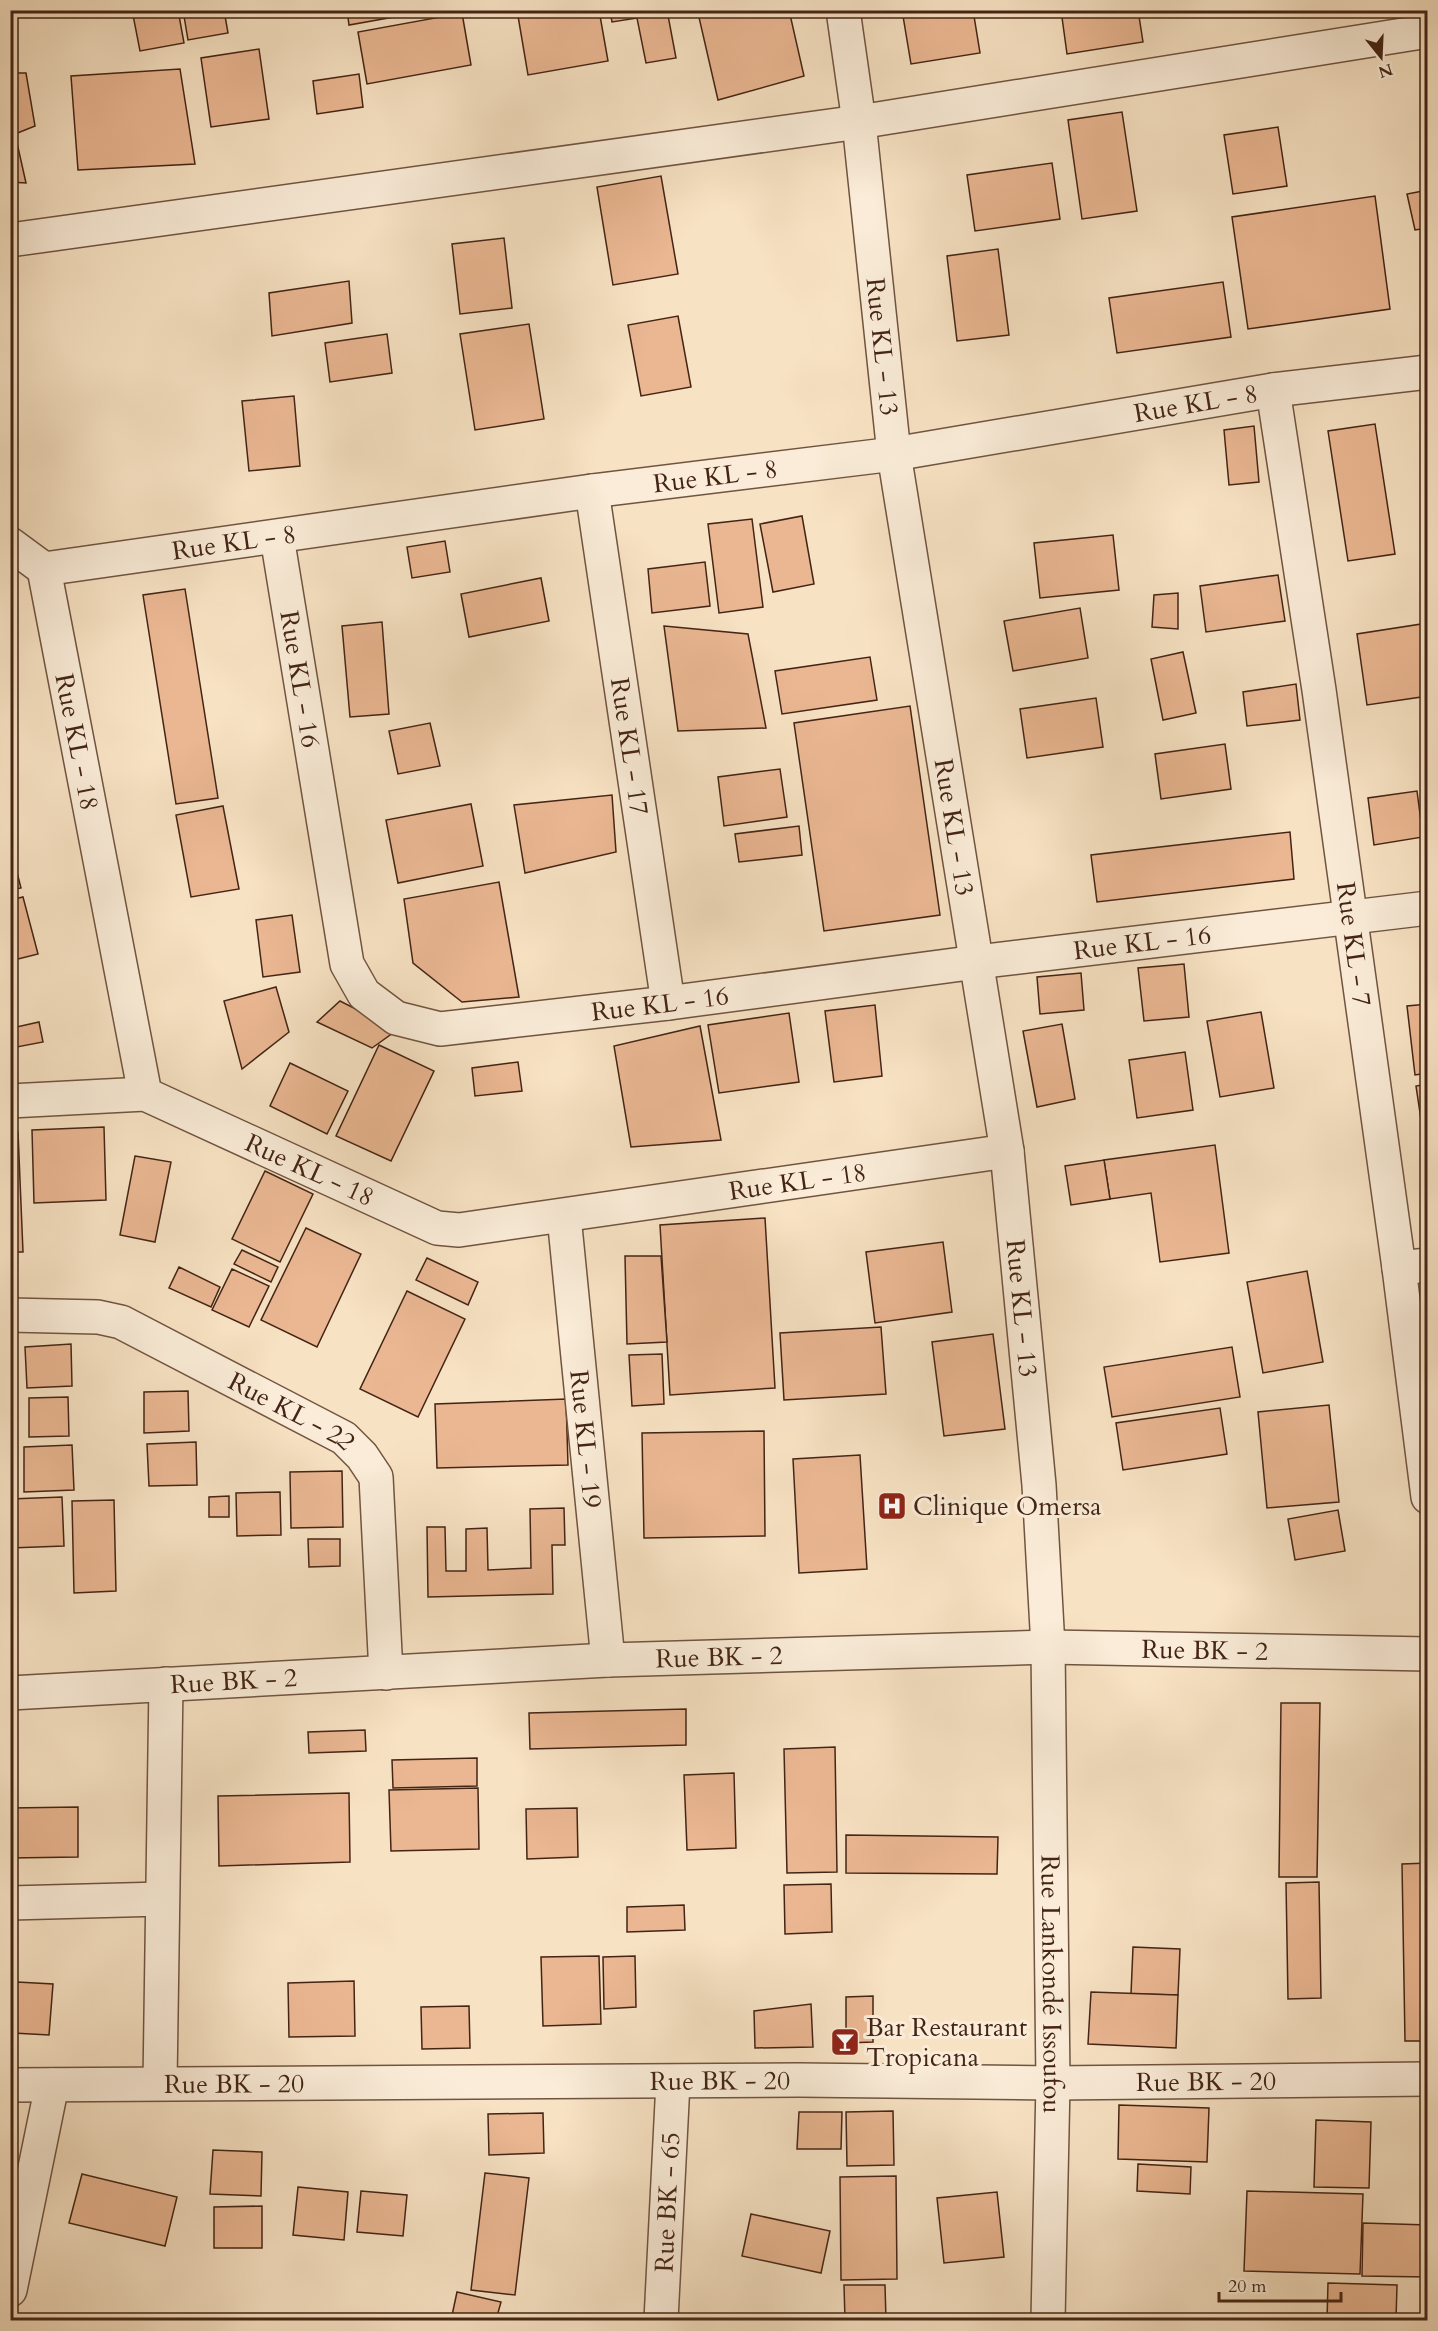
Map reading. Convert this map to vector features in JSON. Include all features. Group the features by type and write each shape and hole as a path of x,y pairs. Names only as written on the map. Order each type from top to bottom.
{"street":[{"name":"Rue KL - 13","path":"843,10 859,122 894,454 1007,1151 1039,1485 1048,1647"},
{"path":"10,240 859,122 1428,31"},
{"name":"Rue KL - 8","path":"44,569 592,490 894,454 1273,390 1428,372"},
{"name":"Rue KL - 7","path":"1273,390 1317,678 1350,919 1413,1267 1428,1497"},
{"name":"Rue KL - 17","path":"592,490 668,1003"},
{"name":"Rue KL - 16","path":"277,537 347,964 364,994 396,1018 441,1029 668,1003 977,962 1428,908"},
{"path":"10,544 44,569"},
{"name":"Rue KL - 18","path":"44,569 145,1094 437,1228 459,1230 1007,1151"},
{"path":"10,1101 145,1094"},
{"name":"Rue KL - 19","path":"564,1216 608,1660"},
{"name":"Rue KL - 22","path":"10,1315 98,1317 121,1322 344,1438 362,1456 376,1477 386,1673"},
{"name":"Rue BK - 2","path":"10,1693 608,1660 1048,1647 1428,1654"},
{"name":"Rue Lankondé Issoufou","path":"1048,1647 1053,2083 1048,2320"},
{"path":"160,2083 166,1684"},
{"path":"10,1903 162,1899"},
{"name":"Rue BK - 20","path":"10,2085 1053,2083 1428,2079"},
{"name":"Rue BK - 65","path":"661,2320 673,2082"},
{"path":"10,2290 52,2085"}],"building":[{"path":"132,10 178,10 184,43 140,51"},
{"path":"183,10 224,10 228,33 188,40"},
{"path":"347,10 433,10 349,25"},
{"path":"551,10 599,10 608,61 528,75 518,16"},
{"path":"610,10 667,10 676,58 646,63 637,18 612,22"},
{"path":"706,10 789,10 804,76 718,100 698,13"},
{"path":"902,10 973,10 980,53 911,64"},
{"path":"1061,10 1138,10 1143,42 1067,54"},
{"path":"1313,10 1354,10 1314,17"},
{"path":"462,13 471,65 367,84 358,32"},
{"path":"259,49 269,119 211,127 201,58"},
{"path":"180,69 195,164 78,170 71,76"},
{"path":"10,73 26,73 35,126 15,134 26,183 10,182"},
{"path":"359,74 363,107 317,114 313,81"},
{"path":"1122,112 1137,211 1082,219 1068,120"},
{"path":"1278,127 1287,186 1233,194 1224,135"},
{"path":"1052,163 1060,219 975,231 967,175"},
{"path":"661,176 678,274 613,285 597,187"},
{"path":"1428,190 1428,228 1415,230 1407,194"},
{"path":"1375,196 1390,309 1248,329 1232,217"},
{"path":"504,238 512,308 460,314 452,244"},
{"path":"998,249 1009,335 957,341 947,256"},
{"path":"349,281 352,323 272,336 269,293"},
{"path":"1223,282 1231,337 1117,353 1109,298"},
{"path":"678,316 691,387 641,396 628,325"},
{"path":"529,324 544,419 475,430 460,334"},
{"path":"387,334 392,373 330,382 325,343"},
{"path":"294,396 300,466 249,471 242,401"},
{"path":"1375,424 1395,554 1348,561 1328,431"},
{"path":"1254,426 1259,482 1229,485 1224,430"},
{"path":"802,516 814,584 773,592 760,524"},
{"path":"752,519 763,607 719,613 708,524"},
{"path":"1113,535 1119,590 1040,598 1034,543"},
{"path":"445,541 450,572 412,578 407,547"},
{"path":"705,562 710,606 652,613 648,569"},
{"path":"1278,575 1285,621 1206,632 1200,586"},
{"path":"541,578 549,621 469,637 461,594"},
{"path":"185,589 218,798 176,804 143,595"},
{"path":"1178,593 1178,629 1152,627 1154,595"},
{"path":"1080,608 1088,658 1013,671 1004,621"},
{"path":"382,622 389,714 350,717 342,626"},
{"path":"1428,623 1428,696 1367,705 1357,634"},
{"path":"664,626 748,634 766,728 678,731"},
{"path":"1183,652 1196,713 1163,720 1151,659"},
{"path":"870,657 877,700 782,714 775,671"},
{"path":"1296,684 1300,720 1247,726 1243,692"},
{"path":"1096,698 1103,747 1027,758 1020,709"},
{"path":"910,706 940,915 824,931 794,723"},
{"path":"430,723 440,766 398,774 389,731"},
{"path":"1225,744 1231,789 1161,799 1155,754"},
{"path":"780,769 787,817 724,826 718,777"},
{"path":"1417,791 1423,837 1374,845 1368,798"},
{"path":"612,795 616,852 525,873 514,805"},
{"path":"471,804 483,866 398,883 386,820"},
{"path":"223,806 239,889 191,897 176,815"},
{"path":"799,826 802,855 739,862 735,834"},
{"path":"1290,832 1294,879 1097,902 1091,855"},
{"path":"10,845 21,888 10,890"},
{"path":"499,882 519,997 462,1002 413,963 404,899"},
{"path":"23,897 38,954 10,961 10,900"},
{"path":"292,915 300,972 263,977 256,920"},
{"path":"1184,964 1189,1017 1144,1021 1138,968"},
{"path":"1081,973 1084,1010 1040,1014 1037,977"},
{"path":"276,987 289,1032 242,1069 224,1001"},
{"path":"340,1001 397,1030 372,1048 317,1022"},
{"path":"1428,1004 1428,1073 1415,1075 1407,1006"},
{"path":"875,1005 882,1076 834,1082 825,1011"},
{"path":"1261,1012 1274,1088 1220,1097 1207,1021"},
{"path":"789,1013 799,1082 719,1093 708,1025"},
{"path":"39,1022 43,1042 17,1047 12,1028"},
{"path":"1062,1024 1075,1099 1037,1107 1023,1031"},
{"path":"700,1026 721,1140 631,1147 614,1046"},
{"path":"379,1045 434,1071 391,1161 336,1136"},
{"path":"1185,1052 1193,1110 1137,1118 1129,1060"},
{"path":"518,1062 522,1091 475,1096 472,1068"},
{"path":"290,1063 348,1091 327,1134 270,1106"},
{"path":"1428,1084 1428,1133 1423,1133 1416,1086"},
{"path":"104,1127 106,1200 34,1203 32,1130"},
{"path":"10,1132 18,1132 23,1252 10,1252"},
{"path":"1215,1145 1229,1253 1160,1262 1151,1193 1110,1199 1104,1160"},
{"path":"135,1156 171,1162 155,1242 120,1235"},
{"path":"1104,1160 1110,1199 1071,1205 1065,1166"},
{"path":"265,1171 313,1194 280,1262 232,1239"},
{"path":"765,1218 775,1388 670,1395 660,1225"},
{"path":"306,1228 361,1254 317,1347 261,1320"},
{"path":"943,1242 952,1312 875,1323 866,1252"},
{"path":"242,1250 278,1267 271,1282 234,1264"},
{"path":"625,1256 661,1256 667,1342 627,1344"},
{"path":"427,1258 478,1282 468,1305 416,1280"},
{"path":"179,1267 220,1287 211,1307 169,1288"},
{"path":"232,1269 269,1286 249,1327 212,1310"},
{"path":"1307,1271 1323,1362 1263,1373 1247,1282"},
{"path":"407,1291 465,1319 418,1417 360,1389"},
{"path":"881,1327 886,1394 784,1400 780,1333"},
{"path":"993,1334 1005,1429 944,1436 932,1342"},
{"path":"71,1344 72,1386 27,1388 25,1347"},
{"path":"1232,1347 1240,1397 1112,1417 1104,1367"},
{"path":"662,1354 664,1404 632,1406 629,1355"},
{"path":"188,1391 189,1431 144,1433 144,1392"},
{"path":"68,1397 69,1436 29,1437 29,1398"},
{"path":"566,1399 568,1465 437,1468 435,1404"},
{"path":"1329,1405 1339,1502 1267,1508 1258,1412"},
{"path":"1220,1408 1227,1454 1123,1470 1116,1423"},
{"path":"764,1431 765,1536 644,1538 642,1433"},
{"path":"196,1442 197,1485 149,1486 147,1444"},
{"path":"72,1445 74,1490 24,1492 24,1447"},
{"path":"860,1455 867,1569 799,1573 793,1459"},
{"path":"342,1471 343,1527 291,1528 290,1472"},
{"path":"280,1492 281,1535 237,1536 236,1493"},
{"path":"229,1496 229,1517 209,1517 209,1497"},
{"path":"62,1497 64,1546 10,1548 10,1499"},
{"path":"114,1500 116,1591 74,1593 72,1501"},
{"path":"564,1508 565,1545 552,1545 553,1594 428,1597 427,1527 445,1527 446,1571 466,1571 466,1529 487,1528 488,1570 531,1568 530,1509"},
{"path":"1338,1510 1345,1551 1295,1560 1288,1519"},
{"path":"308,1539 340,1539 340,1566 309,1567"},
{"path":"1281,1703 1320,1703 1317,1877 1279,1877"},
{"path":"686,1709 686,1745 530,1749 529,1713"},
{"path":"365,1730 366,1751 309,1753 308,1732"},
{"path":"835,1747 837,1872 787,1873 784,1749"},
{"path":"477,1758 477,1786 393,1788 392,1760"},
{"path":"734,1773 736,1848 687,1850 684,1775"},
{"path":"478,1788 479,1849 391,1851 389,1790"},
{"path":"349,1793 350,1862 219,1866 218,1796"},
{"path":"78,1807 78,1857 10,1858 10,1808"},
{"path":"577,1808 578,1857 527,1859 526,1809"},
{"path":"846,1835 998,1837 997,1874 846,1873"},
{"path":"1428,1863 1428,2041 1405,2041 1402,1864"},
{"path":"1319,1882 1321,1998 1288,1999 1286,1883"},
{"path":"831,1884 832,1932 785,1934 784,1885"},
{"path":"684,1905 685,1930 627,1932 627,1907"},
{"path":"1133,1947 1180,1949 1178,1995 1131,1994"},
{"path":"599,1956 601,2024 543,2026 541,1957"},
{"path":"635,1956 636,2007 604,2009 603,1957"},
{"path":"354,1981 355,2036 289,2037 288,1983"},
{"path":"17,1982 53,1984 49,2035 13,2033"},
{"path":"1091,1992 1178,1995 1176,2048 1088,2044"},
{"path":"873,1996 873,2042 846,2043 846,1997"},
{"path":"811,2004 813,2047 755,2048 754,2011"},
{"path":"469,2006 470,2048 422,2049 421,2007"},
{"path":"1119,2105 1209,2108 1207,2162 1118,2159"},
{"path":"893,2111 894,2165 847,2166 846,2112"},
{"path":"799,2112 842,2112 841,2149 797,2149"},
{"path":"543,2113 544,2153 489,2155 488,2114"},
{"path":"1316,2120 1371,2122 1369,2188 1314,2187"},
{"path":"213,2150 262,2152 261,2196 210,2194"},
{"path":"1138,2164 1191,2167 1190,2194 1137,2191"},
{"path":"485,2173 529,2178 515,2295 471,2290"},
{"path":"82,2174 177,2197 165,2246 69,2223"},
{"path":"896,2176 897,2279 841,2280 840,2177"},
{"path":"298,2187 348,2192 344,2240 293,2235"},
{"path":"361,2191 407,2195 403,2236 357,2232"},
{"path":"1247,2191 1363,2194 1360,2274 1244,2271"},
{"path":"997,2192 1004,2257 944,2263 937,2198"},
{"path":"262,2206 262,2248 214,2248 214,2207"},
{"path":"751,2214 830,2231 821,2273 742,2256"},
{"path":"1363,2223 1428,2225 1428,2277 1362,2276"},
{"path":"1328,2283 1397,2285 1396,2320 1327,2320"},
{"path":"844,2285 885,2285 886,2320 845,2320"},
{"path":"457,2292 501,2302 496,2320 451,2320"}],"place":[{"name":"Clinique Omersa","path":"892,1506"},
{"name":"Bar Restaurant Tropicana","path":"845,2042"}]}
